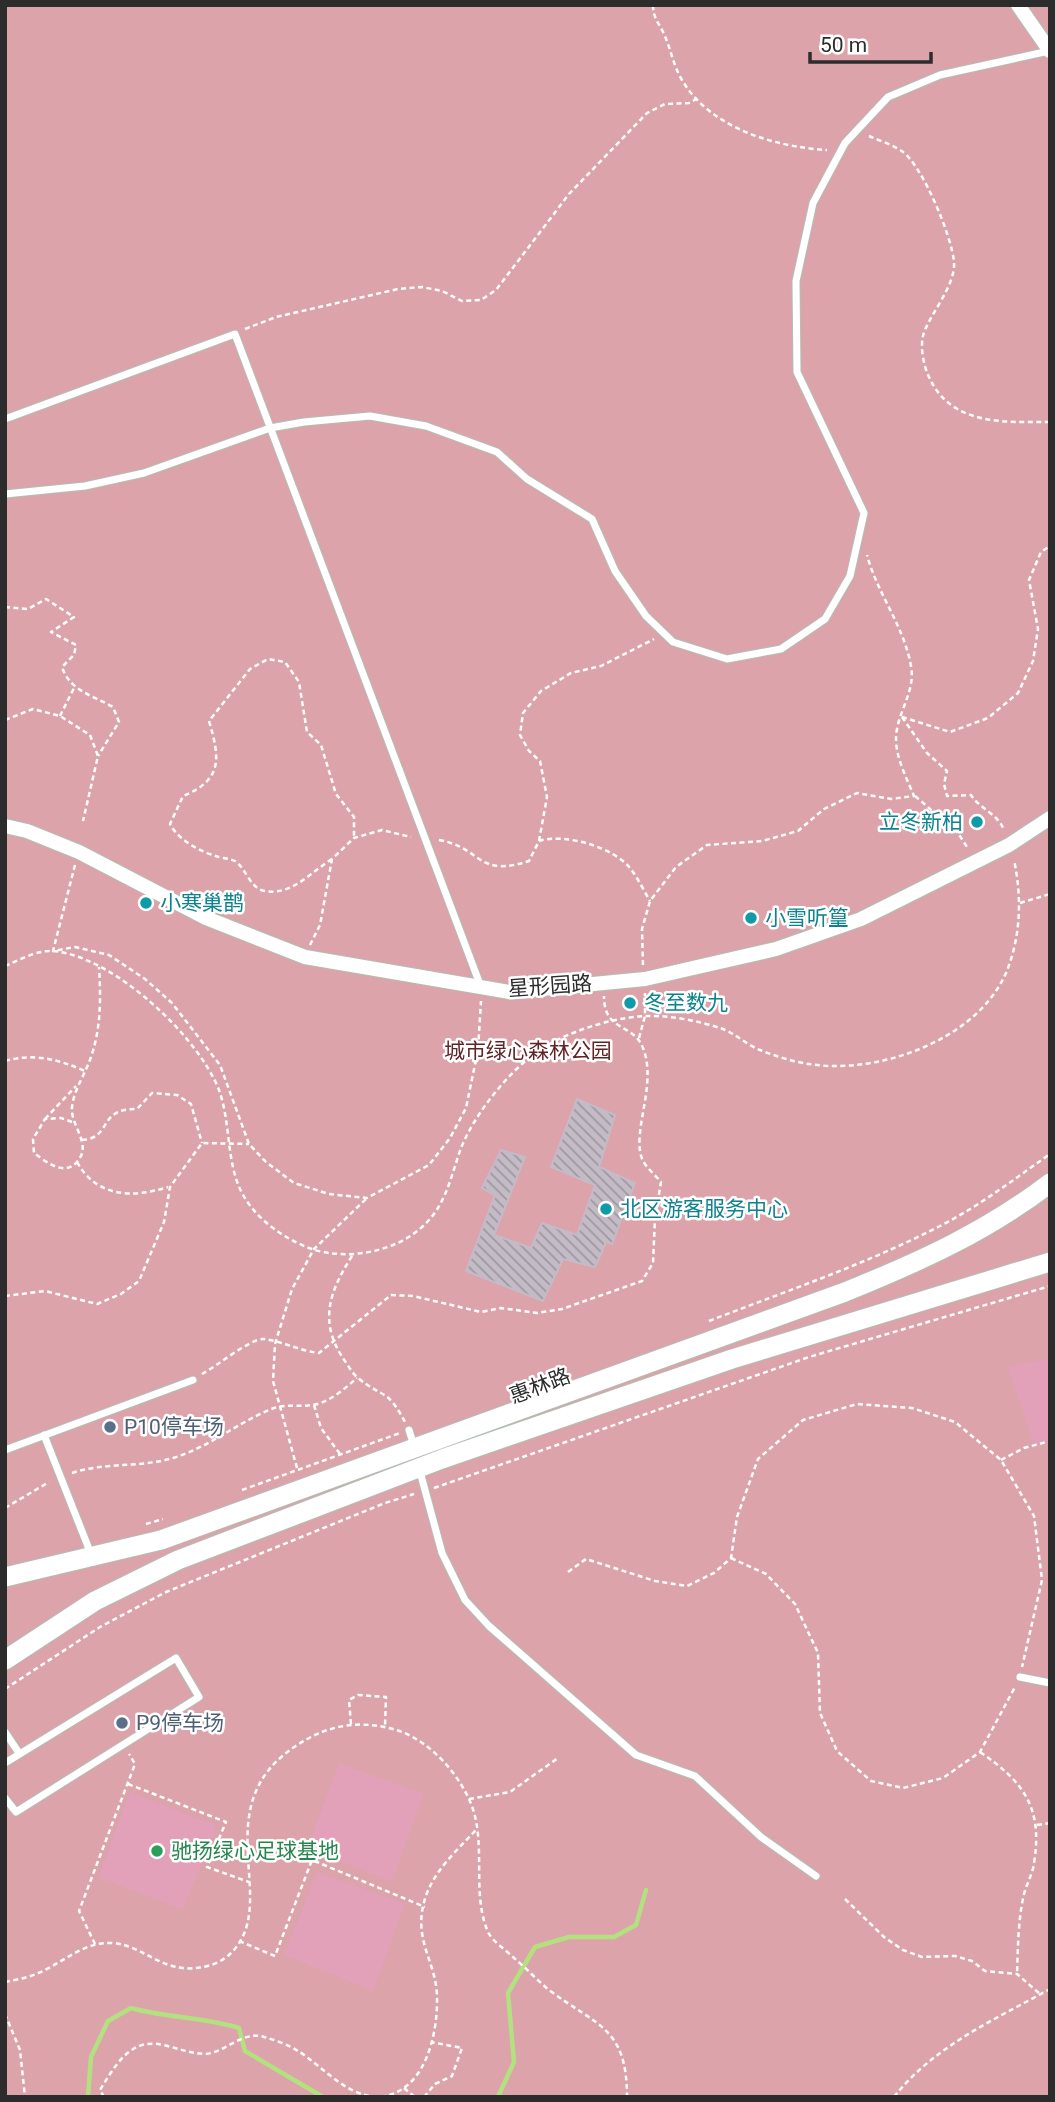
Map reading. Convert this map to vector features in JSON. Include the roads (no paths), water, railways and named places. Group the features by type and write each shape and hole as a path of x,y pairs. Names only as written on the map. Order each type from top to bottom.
{"main road":[{"name":"惠林路","path":"5,1577 161,1541 412,1439 820,1302 934,1256 1018,1207 1050,1183"},
{"name":"惠林路","path":"5,1660 96,1601 178,1560 419,1468 732,1359 1050,1262"}],"street":[{"path":"1018,5 1050,51"},
{"name":"星形园路","path":"5,826 27,831 79,852 206,918 304,957 510,992 645,978 776,949 862,919 1009,845 1050,818"}],"lane":[{"path":"5,494 85,486 144,473 270,428 370,416 426,426 497,452 527,479 592,519 615,571 646,616 673,642 727,659 781,649 825,619 850,576 864,513 797,372 796,282 813,203 841,150 888,97 940,75 1050,51"},
{"path":"5,419 235,334 424,840 482,987"},
{"path":"5,1450 193,1380"},
{"path":"44,1436 93,1558"},
{"path":"412,1439 442,1553 465,1600 489,1626 636,1755 695,1776 761,1837 816,1876"},
{"path":"5,1763 176,1658 199,1697 16,1812 5,1798"},
{"path":"1020,1677 1050,1683"},
{"path":"5,1732 19,1753"}],"waterway":[{"path":"498,2097 514,2062 508,1993 535,1947 569,1937 614,1937 636,1925 646,1890"},
{"path":"88,2097 91,2057 108,2021 131,2008 239,2028 245,2051 323,2097"}],"place":[{"name":"立冬新柏","path":"977,822"},
{"name":"小寒巢鹊","path":"146,903"},
{"name":"小雪听篁","path":"751,918"},
{"name":"冬至数九","path":"630,1003"},
{"name":"北区游客服务中心","path":"606,1209"},
{"name":"P10停车场","path":"110,1427"},
{"name":"P9停车场","path":"122,1723"},
{"name":"驰扬绿心足球基地","path":"157,1851"}],"park label":[{"name":"城市绿心森林公园","path":"528,1051"}]}
